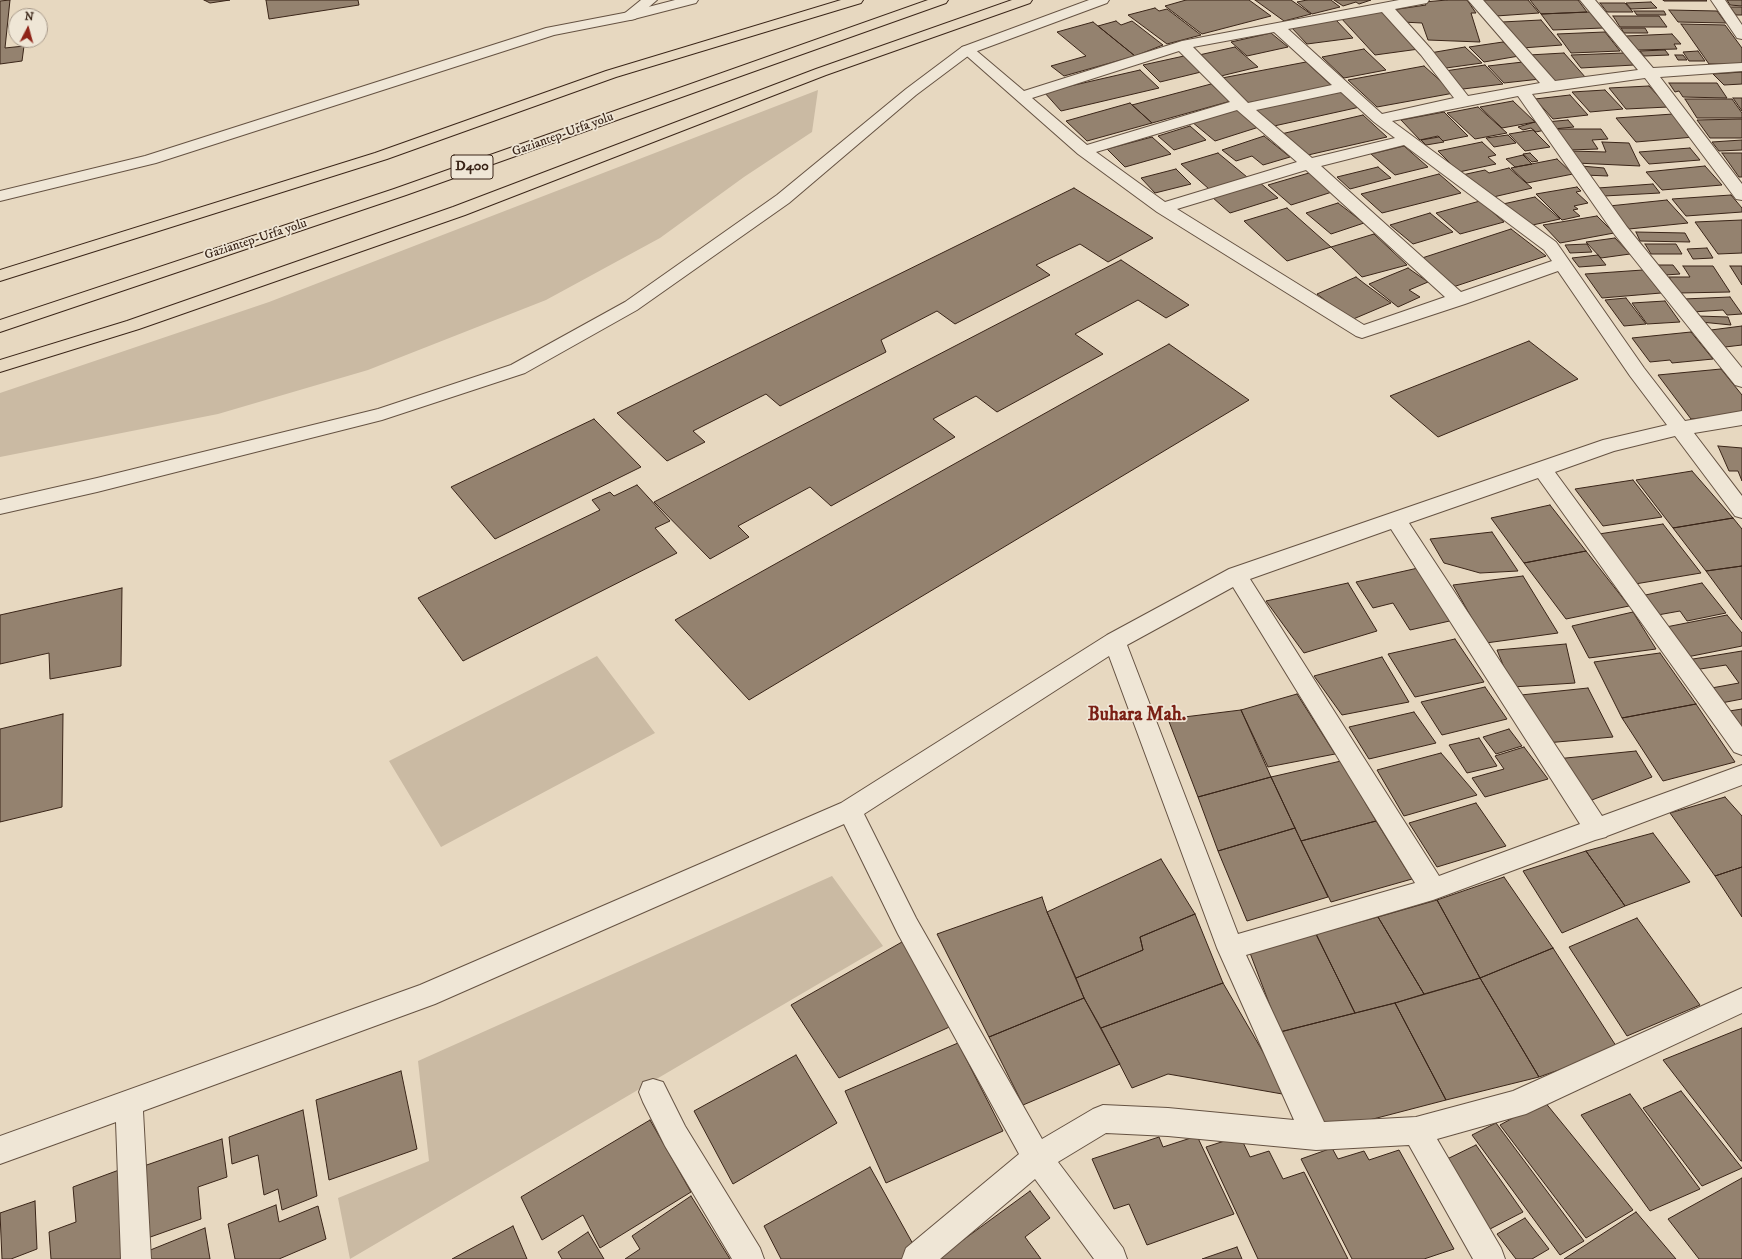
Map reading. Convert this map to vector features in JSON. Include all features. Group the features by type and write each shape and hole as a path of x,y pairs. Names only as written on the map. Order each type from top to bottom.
{"highway":[{"path":"0,276 381,156 611,74 810,0"},
{"path":"611,74 856,0"},
{"name":"Gaziantep-Urfa yolu","path":"0,326 400,192 941,0"},
{"path":"0,366 133,325 459,211 821,72 1025,0"}],"street":[{"path":"630,16 650,0"},
{"path":"0,196 150,160 550,31 630,16 691,0"},
{"path":"0,507 97,485 382,414 518,369 631,306 739,230 783,198 910,92 967,50 1102,0"},
{"path":"1021,96 1182,45 1422,0"},
{"path":"1475,0 1551,86"},
{"path":"1587,0 1649,73 1742,195"},
{"path":"1718,0 1742,35"},
{"path":"1385,7 1426,52 1464,101"},
{"path":"1277,27 1379,119 1550,246 1636,372 1742,511"},
{"path":"1182,45 1242,106 1309,164 1459,300"},
{"path":"967,50 1084,152 1163,208 1362,332 1459,300 1563,263"},
{"path":"1379,119 1464,101 1551,86 1649,73 1742,67"},
{"path":"1084,152 1242,106 1345,87"},
{"path":"1522,91 1621,231 1742,382"},
{"path":"1163,208 1309,164 1406,140"},
{"path":"0,1150 426,995 850,810 1115,641 1237,575 1610,445 1678,429 1742,418"},
{"path":"1542,469 1742,745"},
{"path":"1396,520 1597,830"},
{"path":"1237,575 1433,889"},
{"path":"1115,641 1230,948 1316,1136"},
{"path":"1230,948 1433,889 1597,830 1742,775"},
{"path":"850,810 907,926 1037,1158 1112,1259"},
{"path":"917,1259 1037,1158 1103,1120 1168,1122 1316,1136 1416,1131 1516,1104 1742,1000"},
{"path":"653,1092 675,1136 749,1259"},
{"path":"129,1103 136,1259"},
{"path":"1416,1131 1490,1259"}],"shaded area":[{"path":"818,90 812,132 744,177 660,238 546,300 368,370 218,414 0,457 0,393 269,302"},
{"path":"597,656 655,733 441,847 389,761"},
{"path":"832,876 883,946 350,1259 338,1198 429,1161 418,1061"}],"building":[{"path":"10,0 5,48 24,48 22,61 0,64 0,1"},
{"path":"204,0 230,0 210,3"},
{"path":"266,0 358,0 359,5 269,19"},
{"path":"1186,0 1249,0 1271,16 1202,34 1165,6"},
{"path":"1255,0 1291,0 1311,14 1284,21"},
{"path":"1307,0 1331,0 1340,7 1312,14 1297,2"},
{"path":"1334,0 1371,0 1359,4 1356,2 1343,6"},
{"path":"1467,0 1476,13 1471,13 1480,42 1428,40 1422,23 1402,22 1392,10 1426,5 1424,2"},
{"path":"1483,0 1528,0 1539,13 1496,16"},
{"path":"1530,0 1578,0 1587,12 1541,14"},
{"path":"1663,0 1706,0 1707,1 1664,1"},
{"path":"1727,0 1742,0 1742,6 1730,5"},
{"path":"1651,2 1657,8 1631,9 1626,3"},
{"path":"1600,3 1625,3 1633,12 1607,12"},
{"path":"1730,7 1742,7 1742,15 1736,15"},
{"path":"1155,8 1159,11 1167,9 1201,35 1167,44 1128,15"},
{"path":"1669,10 1717,11 1726,23 1678,22"},
{"path":"1382,11 1419,49 1375,55 1340,17"},
{"path":"1634,11 1664,11 1666,15 1637,15"},
{"path":"1590,12 1603,28 1553,30 1541,14"},
{"path":"1613,16 1659,16 1667,27 1620,27"},
{"path":"1335,19 1353,38 1307,44 1290,26"},
{"path":"1541,20 1562,45 1522,48 1502,22"},
{"path":"1116,21 1121,25 1132,21 1163,45 1135,56 1098,26"},
{"path":"1093,22 1135,56 1064,76 1051,66 1086,56 1057,32"},
{"path":"1681,24 1725,25 1742,48 1742,64 1709,64"},
{"path":"1621,28 1645,28 1648,33 1624,33"},
{"path":"1605,32 1620,51 1571,53 1557,34"},
{"path":"1271,33 1288,47 1247,56 1231,42"},
{"path":"1672,34 1681,44 1674,44 1677,49 1638,50 1626,36"},
{"path":"1503,42 1519,56 1484,62 1469,47"},
{"path":"1235,47 1258,67 1221,76 1199,55"},
{"path":"1465,47 1482,63 1446,68 1430,53"},
{"path":"1364,49 1386,70 1344,78 1322,57"},
{"path":"1665,50 1669,55 1644,56 1640,51"},
{"path":"1698,51 1705,61 1689,61 1683,52"},
{"path":"1564,53 1586,78 1551,81 1529,55"},
{"path":"1624,53 1634,65 1581,68 1571,55"},
{"path":"1675,55 1683,55 1687,60 1678,60"},
{"path":"1184,56 1201,72 1160,82 1143,65"},
{"path":"1306,62 1332,86 1247,103 1222,78"},
{"path":"1523,62 1540,79 1504,83 1488,66"},
{"path":"1485,65 1503,84 1463,89 1445,71"},
{"path":"1424,66 1454,93 1377,107 1348,80"},
{"path":"1140,70 1159,88 1061,111 1044,92"},
{"path":"1742,72 1742,84 1724,85 1713,74"},
{"path":"1669,83 1717,83 1727,98 1683,97 1679,91 1675,92"},
{"path":"1211,84 1231,101 1152,123 1132,105"},
{"path":"1649,86 1668,107 1626,109 1609,88"},
{"path":"1605,90 1623,109 1590,112 1572,92"},
{"path":"1341,92 1360,107 1274,126 1253,110"},
{"path":"1570,95 1588,115 1553,119 1535,99"},
{"path":"1733,98 1742,98 1742,111"},
{"path":"1685,99 1732,99 1742,113 1742,118 1697,118"},
{"path":"1513,101 1535,122 1502,128 1480,107"},
{"path":"1130,103 1152,123 1087,141 1066,121"},
{"path":"1478,107 1507,133 1475,139 1447,113"},
{"path":"1237,109 1259,127 1215,141 1192,122"},
{"path":"1444,112 1468,136 1443,141 1438,136 1420,140 1401,120"},
{"path":"1673,114 1694,137 1636,142 1616,118"},
{"path":"1363,115 1387,137 1308,155 1281,134"},
{"path":"1742,119 1742,138 1710,138 1697,120"},
{"path":"1568,120 1574,127 1553,129 1546,122"},
{"path":"1535,122 1545,130 1536,132 1531,128 1523,130 1518,127"},
{"path":"1190,126 1206,140 1174,150 1158,136"},
{"path":"1557,129 1601,129 1608,139 1592,140 1598,149 1569,150"},
{"path":"1533,130 1550,147 1525,151 1509,134"},
{"path":"1508,135 1516,143 1494,147 1486,138"},
{"path":"1264,136 1290,157 1263,165 1252,156 1236,161 1222,150"},
{"path":"1152,137 1171,154 1125,167 1107,149"},
{"path":"1439,137 1444,142 1426,145 1421,140"},
{"path":"1742,140 1742,150 1719,151 1712,142"},
{"path":"1482,142 1496,155 1488,157 1496,164 1459,172 1438,151"},
{"path":"1602,142 1629,143 1640,166 1576,163 1571,151 1606,152"},
{"path":"1404,146 1428,167 1395,175 1371,154"},
{"path":"1690,148 1700,160 1649,164 1639,152"},
{"path":"1218,153 1247,177 1209,189 1181,164"},
{"path":"1530,153 1538,161 1532,162 1523,154"},
{"path":"1722,153 1742,153 1742,177 1739,177"},
{"path":"1523,155 1532,164 1515,167 1506,159"},
{"path":"1557,159 1573,174 1527,183 1511,168"},
{"path":"1581,166 1604,168 1608,176 1584,175"},
{"path":"1705,166 1722,185 1662,190 1646,172"},
{"path":"1378,167 1391,178 1350,189 1337,177"},
{"path":"1509,168 1532,188 1489,198 1462,175 1485,170 1489,173"},
{"path":"1176,169 1191,184 1155,193 1141,178"},
{"path":"1309,173 1332,192 1291,205 1268,185"},
{"path":"1439,174 1461,193 1382,213 1361,194"},
{"path":"1259,182 1278,198 1230,213 1212,197"},
{"path":"1653,184 1660,193 1604,196 1598,188"},
{"path":"1577,187 1581,191 1576,192 1588,203 1574,206 1578,209 1573,210 1580,216 1562,220 1536,194"},
{"path":"1074,188 1153,238 1108,262 1080,244 1036,265 1050,275 955,324 937,311 881,340 886,352 780,406 766,394 693,431 705,442 667,461 617,413"},
{"path":"1731,195 1742,208 1742,212 1686,216 1672,199"},
{"path":"1535,197 1560,219 1528,226 1503,204"},
{"path":"1667,200 1688,223 1629,229 1609,206"},
{"path":"1480,201 1504,222 1460,234 1436,213"},
{"path":"1338,203 1364,223 1331,234 1306,213"},
{"path":"1287,208 1331,247 1287,261 1244,221"},
{"path":"1430,213 1453,232 1413,244 1390,225"},
{"path":"1597,216 1614,233 1560,243 1543,225"},
{"path":"1742,220 1742,253 1718,254 1695,222"},
{"path":"1511,229 1546,256 1453,287 1419,259"},
{"path":"1636,232 1685,233 1690,242 1640,241"},
{"path":"1374,234 1407,265 1362,277 1331,247"},
{"path":"1615,238 1630,254 1601,258 1586,242"},
{"path":"1587,244 1592,252 1570,253 1565,245"},
{"path":"1645,244 1676,244 1682,254 1651,254"},
{"path":"1707,248 1713,258 1693,259 1687,249"},
{"path":"1598,255 1606,265 1579,267 1572,258"},
{"path":"1121,260 1189,305 1166,318 1138,300 1075,334 1103,354 997,412 976,396 933,419 955,437 831,506 810,487 738,526 749,537 710,559 654,502"},
{"path":"1658,265 1673,265 1680,274 1665,275"},
{"path":"1683,266 1713,266 1730,292 1679,293 1669,277 1690,277"},
{"path":"1730,266 1742,266 1742,285"},
{"path":"1408,268 1428,282 1409,290 1420,297 1398,307 1369,284"},
{"path":"1643,270 1661,293 1602,298 1585,274"},
{"path":"1356,277 1391,303 1351,320 1317,294"},
{"path":"1730,297 1742,314 1727,315 1723,310 1692,312 1684,299"},
{"path":"1626,298 1646,324 1624,326 1605,300"},
{"path":"1665,301 1680,322 1647,324 1632,303"},
{"path":"1698,316 1728,317 1731,325 1701,322"},
{"path":"1742,326 1742,345 1725,347 1711,330"},
{"path":"1691,332 1713,359 1672,363 1670,360 1650,362 1632,338"},
{"path":"1529,341 1578,379 1438,437 1390,396"},
{"path":"1169,344 1249,400 749,700 675,620"},
{"path":"1721,369 1742,395 1742,414 1691,419 1658,375"},
{"path":"594,419 641,467 495,539 451,487"},
{"path":"1718,446 1742,448 1742,481 1738,471 1729,471"},
{"path":"1692,471 1733,518 1673,528 1636,480"},
{"path":"1633,480 1662,517 1603,526 1575,489"},
{"path":"637,485 670,521 655,528 677,553 463,661 418,598 600,510 592,500 610,492 614,496"},
{"path":"1550,505 1586,551 1524,563 1491,518"},
{"path":"1733,518 1742,529 1742,566 1706,571 1673,528"},
{"path":"1663,524 1701,573 1635,584 1599,534"},
{"path":"1492,532 1518,571 1480,573 1444,563 1430,539"},
{"path":"1586,551 1629,606 1566,619 1524,563"},
{"path":"1742,566 1742,620 1706,571"},
{"path":"1418,568 1454,620 1410,630 1393,603 1373,608 1356,582"},
{"path":"1523,576 1558,633 1486,643 1453,585"},
{"path":"1348,583 1377,631 1304,653 1266,601"},
{"path":"1702,583 1726,613 1687,621 1680,611 1652,616 1636,597"},
{"path":"122,588 121,666 50,679 49,653 0,664 0,615"},
{"path":"1633,612 1656,649 1589,658 1572,626"},
{"path":"1727,615 1742,633 1742,646 1687,657 1666,627"},
{"path":"1455,639 1484,682 1415,697 1388,654"},
{"path":"1566,644 1575,683 1512,687 1497,650"},
{"path":"1742,651 1742,699 1716,704 1706,689 1739,683 1726,665 1694,670 1687,660"},
{"path":"1660,653 1696,704 1622,718 1594,662"},
{"path":"1382,657 1409,702 1342,715 1314,676"},
{"path":"1485,687 1507,719 1442,735 1421,702"},
{"path":"1588,688 1613,737 1546,743 1521,695"},
{"path":"1297,694 1335,754 1268,767 1241,710"},
{"path":"1696,704 1735,762 1663,781 1622,718"},
{"path":"1742,709 1742,738 1723,712"},
{"path":"1241,710 1271,777 1198,797 1168,719"},
{"path":"1414,712 1436,743 1369,759 1349,727"},
{"path":"63,714 62,807 0,822 0,729"},
{"path":"1509,729 1522,746 1496,754 1483,737"},
{"path":"1479,738 1497,766 1467,773 1449,745"},
{"path":"1524,747 1548,779 1485,797 1472,778 1504,769 1495,756"},
{"path":"1636,751 1652,777 1584,803 1556,759"},
{"path":"1441,753 1477,795 1404,816 1377,770"},
{"path":"1341,761 1376,821 1301,841 1271,777"},
{"path":"1271,777 1295,828 1218,851 1198,797"},
{"path":"1725,797 1742,816 1742,867 1715,876 1670,813"},
{"path":"1476,803 1506,846 1437,867 1409,823"},
{"path":"1376,821 1412,879 1331,902 1301,841"},
{"path":"1295,828 1328,897 1247,921 1218,851"},
{"path":"1653,833 1690,882 1625,906 1586,851"},
{"path":"1586,851 1625,906 1562,933 1523,871"},
{"path":"1161,859 1195,914 1140,937 1143,950 1076,978 1047,912"},
{"path":"1742,867 1742,917 1715,876"},
{"path":"1504,877 1553,948 1480,978 1437,900"},
{"path":"1042,897 1084,998 989,1037 937,934"},
{"path":"1437,900 1480,978 1424,994 1378,917"},
{"path":"1195,914 1223,983 1101,1028 1084,998 1076,978 1143,950 1140,937"},
{"path":"1378,917 1424,994 1355,1013 1316,934"},
{"path":"1637,918 1700,1005 1627,1036 1569,947"},
{"path":"1316,934 1355,1013 1280,1032 1250,953"},
{"path":"902,942 958,1023 839,1078 791,1005"},
{"path":"1553,948 1618,1049 1539,1077 1480,978"},
{"path":"1480,978 1539,1077 1446,1100 1395,1003"},
{"path":"1223,983 1288,1095 1168,1074 1132,1088 1101,1028"},
{"path":"1084,998 1120,1064 1023,1105 989,1037"},
{"path":"1395,1003 1446,1100 1327,1131 1280,1032"},
{"path":"1742,1028 1742,1161 1741,1161 1663,1060"},
{"path":"958,1043 1003,1131 886,1183 845,1091"},
{"path":"796,1055 837,1123 733,1184 694,1111"},
{"path":"401,1071 417,1149 329,1180 316,1100"},
{"path":"1681,1091 1742,1168 1702,1186 1643,1108"},
{"path":"1630,1094 1700,1189 1650,1211 1581,1115"},
{"path":"1544,1101 1633,1210 1586,1238 1500,1125"},
{"path":"303,1110 317,1196 282,1210 278,1189 264,1195 258,1155 232,1164 229,1137"},
{"path":"650,1120 691,1192 600,1248 583,1215 542,1240 521,1197"},
{"path":"1496,1123 1584,1241 1560,1255 1472,1135"},
{"path":"1197,1136 1234,1214 1147,1245 1129,1204 1114,1209 1092,1159 1159,1137 1163,1147"},
{"path":"1240,1136 1250,1157 1269,1151 1283,1179 1304,1172 1348,1259 1258,1259 1206,1147"},
{"path":"222,1139 227,1177 198,1187 201,1219 142,1240 138,1168"},
{"path":"1476,1145 1523,1212 1490,1229 1443,1161"},
{"path":"1332,1148 1338,1159 1364,1151 1369,1160 1399,1150 1454,1249 1424,1259 1352,1259 1301,1159"},
{"path":"870,1167 918,1253 907,1259 781,1259 764,1226"},
{"path":"119,1170 127,1259 51,1259 49,1232 76,1222 73,1187"},
{"path":"1742,1178 1742,1259 1699,1259 1668,1219"},
{"path":"1030,1191 1050,1218 1025,1237 1041,1259 937,1259"},
{"path":"691,1196 730,1259 625,1259 640,1249 632,1236"},
{"path":"35,1201 37,1249 11,1259 2,1259 0,1213"},
{"path":"276,1205 279,1222 318,1206 326,1239 279,1259 235,1259 228,1224"},
{"path":"1636,1212 1676,1259 1564,1259"},
{"path":"1525,1218 1549,1249 1532,1259 1516,1259 1497,1234"},
{"path":"513,1226 527,1259 452,1259"},
{"path":"205,1228 210,1259 139,1259 138,1255"},
{"path":"588,1232 604,1259 562,1259 558,1252"},
{"path":"1237,1247 1242,1259 1202,1259"}],"district":[{"name":"Buhara Mah.","path":"1137,716"}]}
